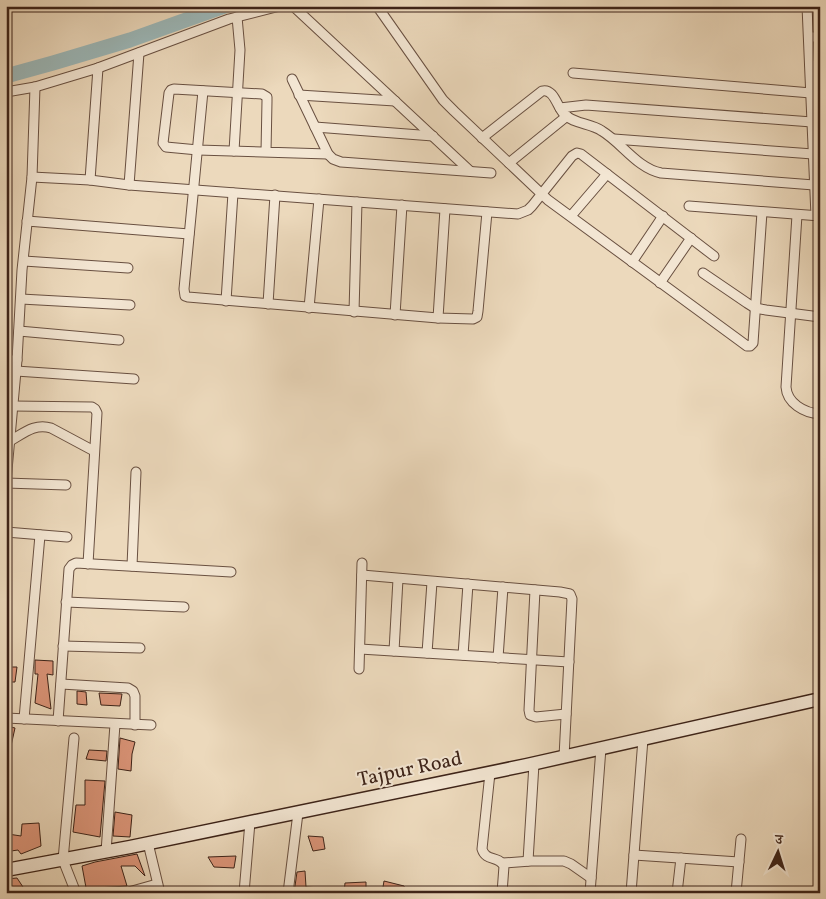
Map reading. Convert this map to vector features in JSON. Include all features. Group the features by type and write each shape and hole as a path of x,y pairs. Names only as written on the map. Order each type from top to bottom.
{"main road":[{"name":"Tajpur Road","path":"6,870 106,852 534,764 820,698"}],"street":[{"path":"6,92 35,87 98,68 229,19 280,6"},
{"path":"294,6 470,171"},
{"path":"377,6 443,100 542,194 747,346 753,343 762,212"},
{"path":"689,206 818,216 814,185 807,6 820,7"},
{"path":"234,151 240,50 237,17"},
{"path":"809,37 820,37"},
{"path":"128,185 139,53"},
{"path":"810,65 820,66"},
{"path":"90,180 98,68"},
{"path":"573,72 811,93"},
{"path":"292,80 328,154 333,159 341,162 491,172"},
{"path":"35,87 32,177 20,299 17,360 8,441 6,482 66,485"},
{"path":"266,152 267,97 262,94 203,90 174,89 169,93 163,143 166,147 198,150 328,154"},
{"path":"203,90 184,289 185,296 354,312 473,319 477,317 478,311 487,212"},
{"path":"482,138 542,91 546,90 550,92 567,116 602,130 653,171 814,185"},
{"path":"299,96 395,101"},
{"path":"560,108 586,105 812,122"},
{"path":"509,163 567,116"},
{"path":"314,127 433,136"},
{"path":"614,139 813,154"},
{"path":"32,177 513,214 528,210 577,152 714,256"},
{"path":"571,216 607,174"},
{"path":"226,301 233,193"},
{"path":"268,304 275,195"},
{"path":"309,308 319,199"},
{"path":"354,312 357,202"},
{"path":"395,315 402,205"},
{"path":"438,318 445,209"},
{"path":"797,214 786,393 789,398 805,411 812,414 820,414"},
{"path":"632,262 663,216"},
{"path":"27,221 189,234"},
{"path":"660,283 691,238"},
{"path":"24,261 128,268"},
{"path":"703,272 755,308 820,317"},
{"path":"20,299 130,305"},
{"path":"19,331 119,340"},
{"path":"6,360 17,360"},
{"path":"16,371 134,378"},
{"path":"13,406 92,407 95,409 97,414 88,564"},
{"path":"8,441 36,427 45,426 94,451"},
{"path":"132,566 136,472"},
{"path":"6,532 67,536"},
{"path":"24,719 40,535"},
{"path":"58,721 68,569 72,565 76,563 231,572"},
{"path":"359,669 362,563"},
{"path":"362,575 566,592 570,594 572,599 564,757"},
{"path":"394,651 398,579"},
{"path":"427,653 432,582"},
{"path":"463,655 468,584"},
{"path":"498,658 503,587"},
{"path":"535,590 530,715 536,717 566,714"},
{"path":"66,602 184,607"},
{"path":"63,646 140,648"},
{"path":"360,649 569,662"},
{"path":"61,684 128,688 133,691 135,696 134,725"},
{"path":"6,718 151,726"},
{"path":"106,852 116,724"},
{"path":"74,738 63,860 76,893"},
{"path":"631,893 643,739"},
{"path":"590,893 601,748"},
{"path":"528,861 534,764"},
{"path":"490,773 483,853 487,857 503,863 564,861 591,878"},
{"path":"288,893 298,812"},
{"path":"244,893 250,822"},
{"path":"736,893 741,839"},
{"path":"125,893 159,888 148,843"},
{"path":"634,855 739,862"},
{"path":"677,893 681,858"},
{"path":"502,893 503,863"}],"building":[{"path":"35,660 53,661 53,675 47,674 51,709 35,703 38,674 35,674"},
{"path":"6,667 17,667 15,682 6,682"},
{"path":"77,691 86,692 87,705 77,704"},
{"path":"99,693 122,694 120,706 101,705"},
{"path":"6,726 15,728 9,755 6,754"},
{"path":"120,738 135,742 131,771 118,769"},
{"path":"89,750 107,751 106,761 86,759"},
{"path":"85,780 105,781 100,837 73,832 76,805 85,805"},
{"path":"115,812 132,815 130,837 113,836"},
{"path":"39,823 41,846 21,854 18,850 11,851 8,834 21,836 22,824"},
{"path":"308,836 323,837 325,849 313,851"},
{"path":"137,854 145,876 135,866 121,866 127,886 96,888 96,892 87,893 82,866"},
{"path":"236,856 234,868 214,867 208,857"},
{"path":"305,871 306,887 320,888 320,893 294,893 297,872"},
{"path":"17,878 27,893 6,893 6,879"},
{"path":"384,881 404,886 407,893 382,893"},
{"path":"366,882 366,893 344,893 345,883"}],"waterway":[{"path":"6,76 130,40 225,6"}]}
